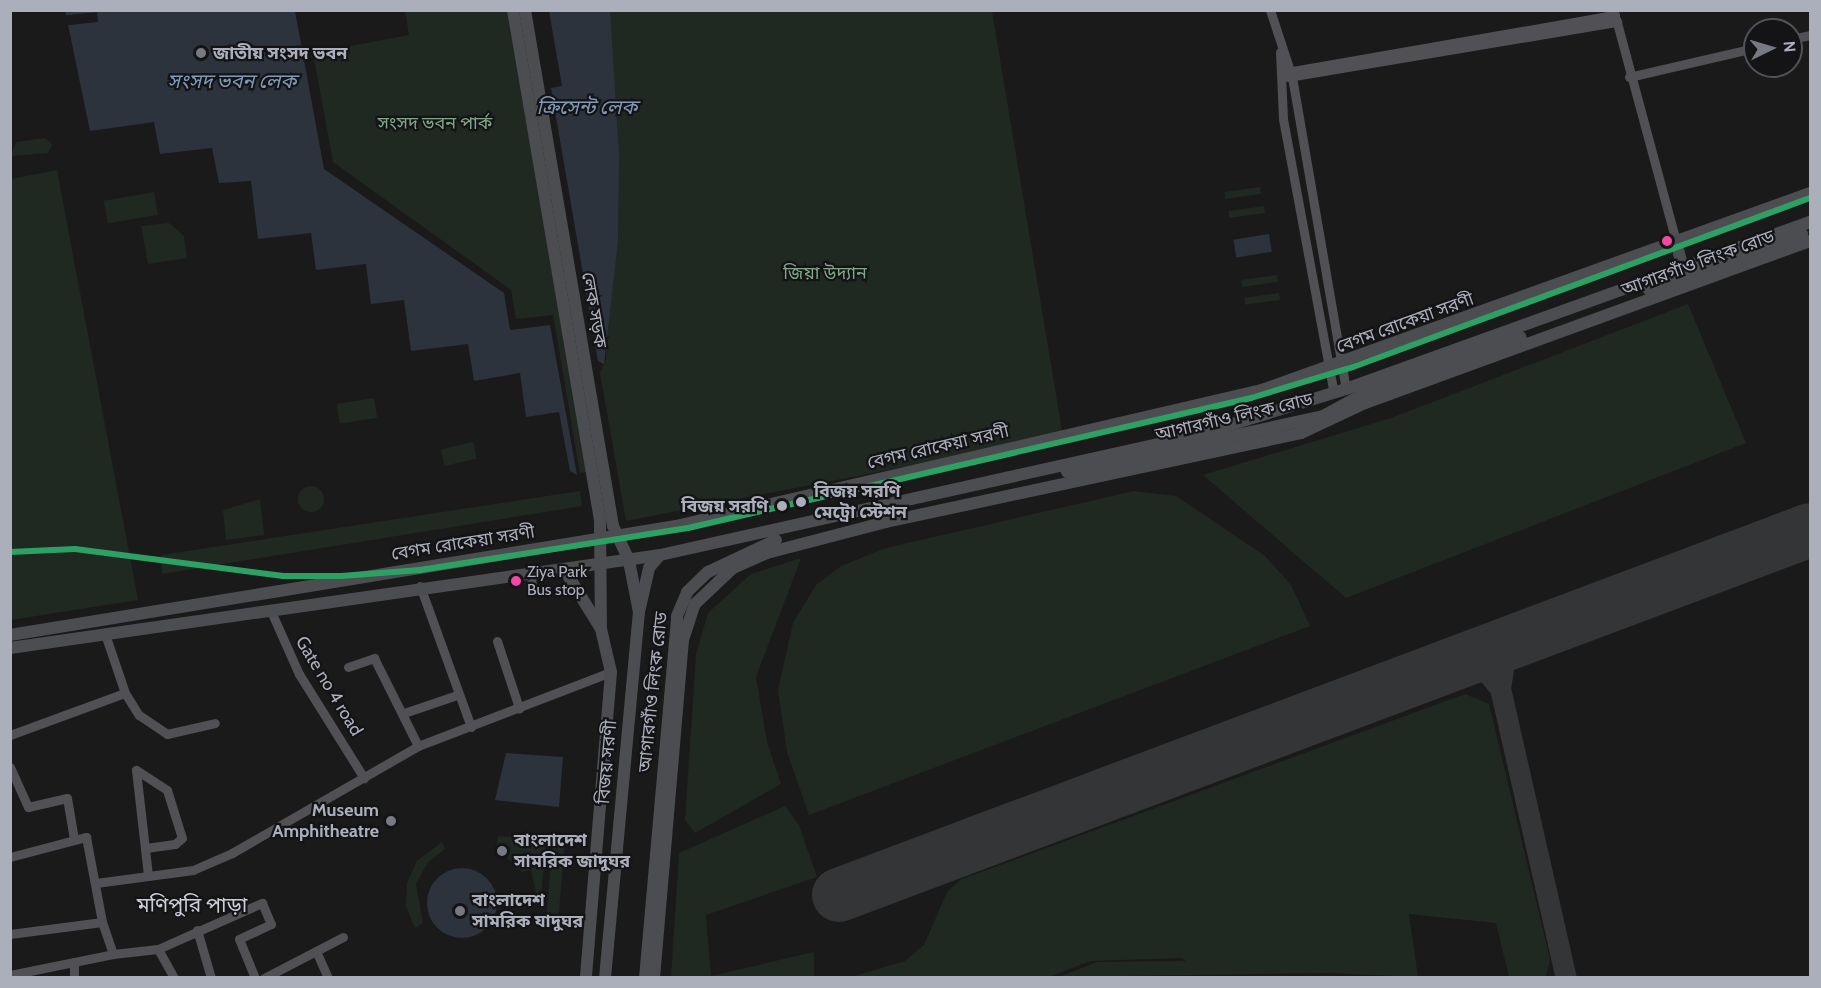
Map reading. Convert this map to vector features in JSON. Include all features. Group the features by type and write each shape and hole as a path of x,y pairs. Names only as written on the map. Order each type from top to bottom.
{"main road":[{"path":"513,10 602,540 601,629"},
{"name":"লেক সড়ক","path":"525,10 616,538 628,561 639,612"},
{"name":"বেগম রোকেয়া সরণী","path":"10,635 616,538 1250,393 1330,369 1810,194"},
{"name":"বেগম রোকেয়া সরণী","path":"10,648 420,586 628,561 1194,436 1340,391 1810,222"},
{"name":"আগারগাঁও লিংক রোড","path":"654,978 683,640 698,589 721,563 772,540 1323,416 1360,396 1810,231"},
{"name":"আগারগাঁও লিংক রোড","path":"645,978 673,634 682,600 698,589 732,568 767,553 1301,433 1365,404 1810,241"},
{"path":"1676,242 1683,268"},
{"name":"বেগম রোকেয়া সরণী","path":"1214,440 1327,408 1333,404 1340,391"},
{"name":"বিজয় সরণী","path":"605,978 639,612 649,568 660,555"},
{"name":"বিজয় সরণী","path":"564,569 580,587 601,629 611,672 586,978"}],"street":[{"path":"1270,10 1286,74 1296,103 1312,203 1344,364 1340,391"},
{"path":"1286,74 1616,16 1629,77 1676,242"},
{"path":"1629,77 1743,51"},
{"path":"1286,74 1281,106 1330,369 1340,391"},
{"path":"1281,106 1296,103"},
{"path":"1299,205 1312,203"},
{"path":"1319,311 1333,309"},
{"path":"531,574 532,587"},
{"path":"420,586 457,696 471,727"},
{"name":"Gate no 4 road","path":"270,609 299,674 364,778"},
{"path":"105,634 125,693 139,715 167,734 215,723"},
{"path":"497,641 519,708"},
{"path":"348,668 374,658 404,713 418,746"},
{"path":"96,883 193,870 232,853 418,746 611,672"},
{"path":"10,735 125,693"},
{"path":"404,713 457,696"},
{"path":"10,767 28,807 67,798 74,839"},
{"path":"146,848 175,844 182,838 167,790 136,770 145,828 146,848 148,875"},
{"path":"10,856 74,839 90,841 102,922 113,954"},
{"path":"10,975 113,954 158,950 197,930 262,903 271,924 239,939 255,978"},
{"path":"10,934 102,922"},
{"path":"197,930 211,978"},
{"path":"265,977 343,937"},
{"path":"158,950 174,978"},
{"path":"316,951 328,978"},
{"path":"74,962 74,978"}],"green space":[{"name":"সংসদ ভবন পার্ক","path":"405,11 511,11 587,472 580,473 553,315 516,319 511,290 333,162 313,53 409,35"},
{"name":"জিয়া উদ্যান","path":"609,11 992,11 1063,436 626,521 600,373 606,359"},
{"path":"45,138 52,145 48,153 11,156 16,142"},
{"path":"57,170 138,600 11,620 11,179"},
{"path":"1260,187 1261,194 1225,199 1224,192"},
{"path":"154,192 158,215 108,224 104,201"},
{"path":"1264,206 1265,213 1229,218 1228,211"},
{"path":"169,223 184,236 187,258 148,264 141,226"},
{"path":"1277,275 1278,282 1242,287 1241,280"},
{"path":"1279,293 1280,300 1245,305 1244,298"},
{"path":"1688,304 1746,443 1346,598 1203,475 1391,418"},
{"path":"374,398 377,418 340,424 336,404"},
{"path":"473,442 477,459 445,466 441,449"},
{"path":"311,486 320,490 324,499 320,508 311,512 302,508 298,499 302,490"},
{"path":"580,491 582,506 162,574 161,555"},
{"path":"1134,491 1176,496 1265,556 1291,585 1310,626 809,815 787,752 778,690 793,623 816,585 841,566 886,548"},
{"path":"260,499 264,535 226,540 223,510"},
{"path":"801,558 756,677 767,742 781,784 695,833 685,820 696,654 708,613 751,574"},
{"path":"1465,694 1489,704 1550,959 1546,976 1509,977 1496,923 1409,914 1418,977 1329,973 1059,977 1097,962 1186,961 1182,958 1090,961 1049,977 851,977 905,961 924,945 947,892 962,879"},
{"path":"785,806 799,825 817,877 706,915 711,976 814,952 814,977 671,977 679,853"},
{"path":"498,836 546,840 540,910 531,870 522,872 496,847"},
{"path":"553,841 565,842 558,927 546,926"},
{"path":"442,842 445,849 428,862 416,884 423,923 415,928 406,906 407,883 417,861"}],"water":[{"name":"সংসদ ভবন লেক","path":"65,10 295,11 324,169 504,293 510,330 550,325 577,475 570,471 559,412 526,417 520,373 474,381 468,344 411,351 404,300 371,304 366,264 316,270 311,233 258,239 251,181 219,183 212,148 160,154 154,122 90,131"},
{"name":"ক্রিসেন্ট লেক","path":"549,11 610,11 619,154 618,241 604,364 598,361 551,88 562,86"},
{"path":"1269,234 1272,252 1236,257 1233,240"},
{"path":"506,753 563,757 559,807 495,800"},
{"path":"462,868 475,871 487,878 494,890 497,903 494,916 487,928 475,935 462,938 449,935 437,928 430,916 427,903 430,890 437,878 449,871"}],"pier":[{"path":"97,12 98,22 64,25 63,16"}],"taxiway":[{"path":"1500,688 1504,664 1520,639"},
{"path":"1461,662 1484,669 1500,688 1566,978"}],"runway":[{"path":"839,895 1810,530"}],"transit line":[{"path":"10,552 75,549 283,576 341,576 420,570 688,528 1251,398 1353,367 1810,198"}],"place":[{"name":"জাতীয় সংসদ ভবন","path":"201,53"},
{"name":"বিজয় সরণি মেট্রো স্টেশন","path":"801,502"},
{"name":"বিজয় সরণি","path":"782,506"},
{"name":"Ziya Park Bus stop","path":"516,581"},
{"name":"Museum Amphitheatre","path":"391,821"},
{"name":"বাংলাদেশ সামরিক জাদুঘর","path":"502,851"},
{"name":"বাংলাদেশ সামরিক যাদুঘর","path":"460,911"}],"district":[{"name":"মণিপুরি পাড়া","path":"192,905"}]}
